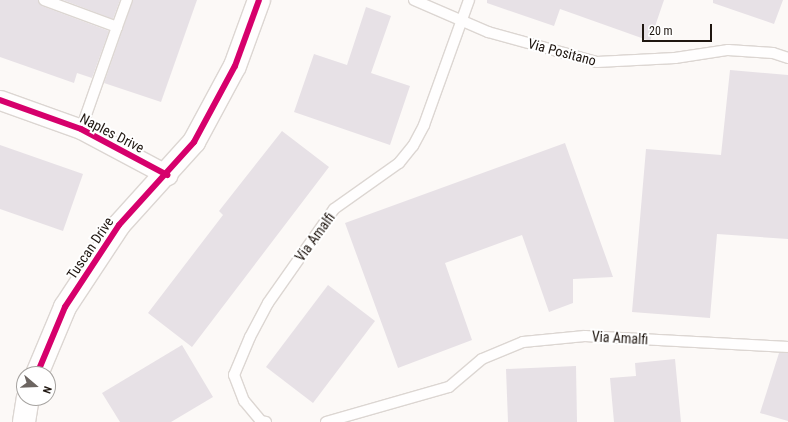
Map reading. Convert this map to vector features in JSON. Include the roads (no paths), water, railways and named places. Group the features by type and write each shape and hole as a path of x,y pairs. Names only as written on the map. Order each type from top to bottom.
{"street":[{"name":"Tuscan Drive","path":"41,366 65,307 119,225 167,175 194,142 235,66 259,0"},
{"name":"Naples Drive","path":"0,100 81,129 167,175"},
{"path":"24,422 27,406"}],"lane":[{"path":"44,0 117,26"},
{"path":"81,129 127,0"},
{"name":"Via Positano","path":"414,0 434,6 462,22 597,62 675,58 728,50 773,53 788,58"},
{"name":"Via Amalfi","path":"266,422 261,421 244,401 234,375 250,337 268,303 334,209 399,163 413,146 424,124 469,0"},
{"name":"Via Amalfi","path":"326,422 449,387 482,360 523,342 585,336 788,347"}]}
